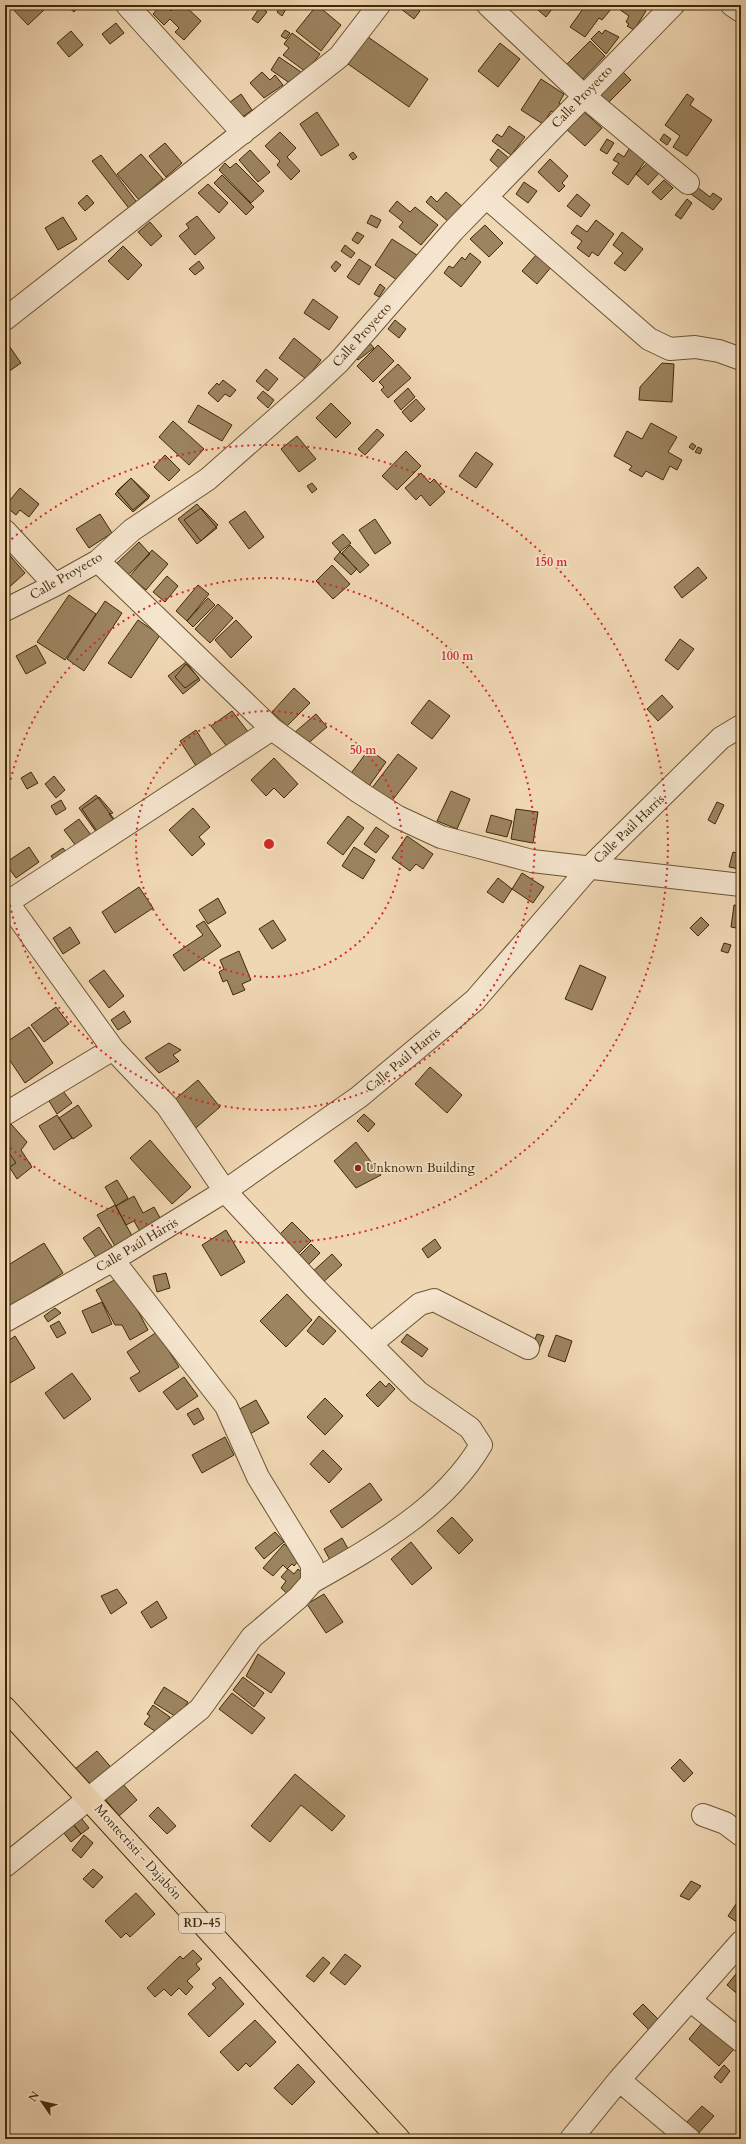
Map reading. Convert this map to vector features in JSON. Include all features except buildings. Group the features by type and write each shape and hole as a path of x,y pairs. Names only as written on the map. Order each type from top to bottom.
{"main road":[{"name":"Montecristi - Dajabón","path":"5,1708 399,2139"}],"street":[{"path":"127,5 243,133"},
{"path":"5,319 339,57 379,5"},
{"path":"488,5 584,96 688,183"},
{"name":"Calle Proyecto","path":"5,610 98,561 132,530 208,479 338,363 453,231 673,5"},
{"path":"732,5 741,11"},
{"path":"486,197 649,339 670,349 695,347 741,359"},
{"path":"5,531 55,585"},
{"path":"98,561 272,729 359,792 398,817 440,837 532,861 741,885"},
{"name":"Calle Paúl Harris","path":"6,1318 113,1260 225,1191 359,1097 475,1000 589,868 722,738 741,726"},
{"path":"5,1866 200,1709 252,1637 298,1598 312,1582 372,1548 422,1511 470,1464 481,1445 470,1428 418,1392 315,1288 225,1191 167,1106 113,1049 6,902 272,729"},
{"path":"5,1114 113,1049"},
{"path":"113,1260 226,1406 258,1477 312,1565 312,1582"},
{"path":"370,1344 420,1304 434,1300 528,1348"},
{"path":"704,1815 725,1823 741,1835"},
{"path":"571,2139 619,2080 741,1942"},
{"path":"690,2000 741,2041"},
{"path":"619,2080 689,2139"}],"place":[{"name":"Unknown Building","path":"358,1168"}]}
